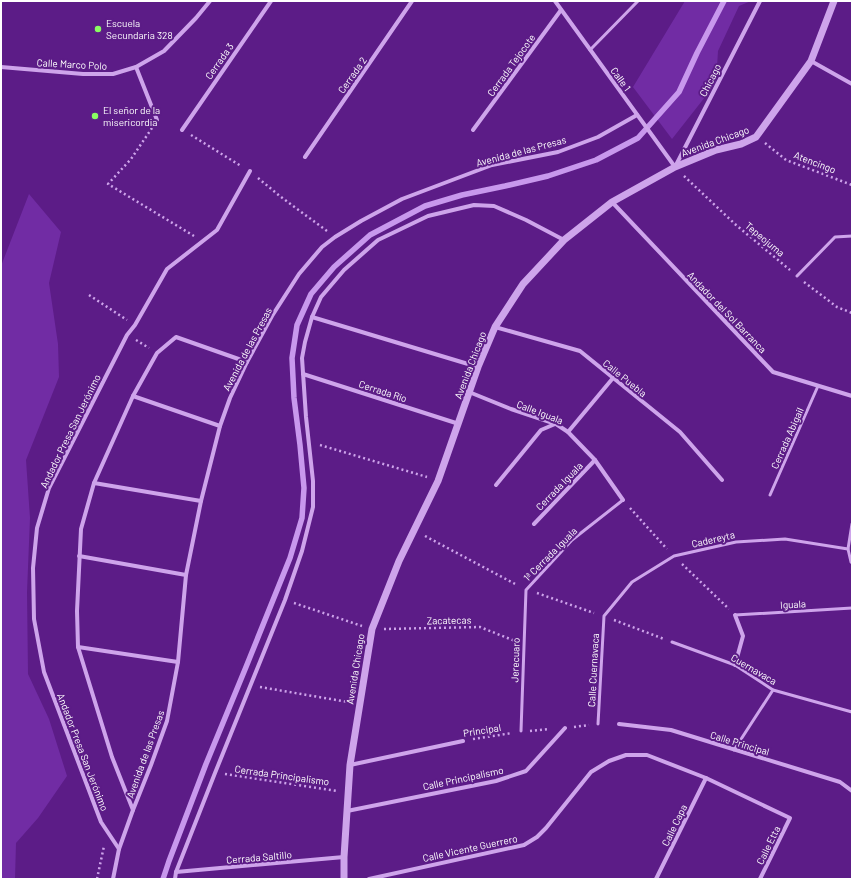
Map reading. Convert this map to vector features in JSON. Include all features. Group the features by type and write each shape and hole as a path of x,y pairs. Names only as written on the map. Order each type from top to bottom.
{"street":[{"name":"Calle Marco Polo","path":"1,67 83,74 113,74 136,68 164,51 196,18 210,1"},
{"name":"Cerrada 3","path":"182,130 271,1"},
{"name":"Cerrada 2","path":"305,157 412,1"},
{"name":"Calle 1","path":"555,1 675,167"},
{"name":"Chicago","path":"675,167 760,1"},
{"name":"Avenida Chicago","path":"344,879 350,765 372,629 399,560 438,481 478,367 495,328 523,284 564,240 612,202 675,167 716,150 741,144 756,137 811,61 834,1"},
{"name":"Cerrada Tejocote","path":"473,130 561,10"},
{"path":"811,61 852,84"},
{"path":"136,68 157,120"},
{"name":"Avenida de las Presas","path":"113,879 118,849 152,765 167,721 178,662 186,575 201,501 220,426 230,398 247,362 272,316 299,274 322,247 361,221 402,199 492,165 558,152 598,137 637,116"},
{"name":"Andador Presa San Jerónimo","path":"118,849 102,822 44,672 34,619 33,568 37,528 49,488 127,335 135,325 168,269 217,230 250,171"},
{"name":"Andador del Sol Barranca","path":"612,202 773,372 852,396"},
{"path":"175,879 176,872 214,772 284,600 302,551 313,507 313,481 308,442 302,358 312,317 321,297 344,270 378,240 428,216 474,205 494,206 526,220 564,240"},
{"path":"312,317 478,367"},
{"name":"Calle Puebla","path":"495,328 580,351 680,432 722,480"},
{"path":"133,810 112,757 78,647 77,611 81,529 94,483 133,396 157,353 176,337 247,362"},
{"name":"Cerrada Río","path":"303,374 459,424"},
{"path":"568,432 613,378"},
{"name":"Calle Iguala","path":"469,392 510,409 556,424 568,432 595,460 623,500"},
{"path":"133,396 220,426"},
{"path":"496,485 541,430 556,424"},
{"name":"Cerrada Iguala","path":"534,524 595,460"},
{"path":"94,483 201,501"},
{"path":"79,556 186,575"},
{"path":"735,615 743,636 735,665"},
{"path":"78,647 178,662"},
{"name":"Calle Principal","path":"619,724 672,730 840,782 852,791"},
{"name":"Calle Principalismo","path":"347,811 496,781 526,771 565,728"},
{"name":"Principal","path":"350,765 463,741"},
{"name":"Calle Vicente Guerrero","path":"369,879 524,845 537,838 591,772 609,760 626,755 647,755 706,778 790,818"},
{"name":"Calle Capa","path":"656,879 706,778"},
{"name":"Calle Etta","path":"760,879 790,818"},
{"name":"Cerrada Saltillo","path":"176,872 344,857"}],"lane":[{"path":"590,50 638,1"},
{"path":"797,276 835,237 852,236"},
{"name":"Cerrada Abigail","path":"770,495 818,386"},
{"name":"1ª Cerrada Iguala","path":"526,590 572,540 623,500"},
{"path":"852,524 848,550 852,562"},
{"name":"Cadereyta","path":"604,616 632,582 674,556 736,542 785,539 848,550"},
{"name":"Jerecuaro","path":"521,731 526,590"},
{"name":"Iguala","path":"735,615 852,608"},
{"name":"Calle Cuernavaca","path":"598,724 604,616"},
{"name":"Cuernavaca","path":"672,642 735,665 772,690 852,712"},
{"path":"734,750 772,690"}],"path":[{"path":"157,120 131,159 108,184 203,241"},
{"name":"Atencingo","path":"756,137 786,160 852,185"},
{"name":"Tepeojuma","path":"675,167 736,225 797,276 837,307 852,313"},
{"path":"89,295 135,325"},
{"path":"127,335 157,353"},
{"path":"308,442 438,481"},
{"name":"Zacatecas","path":"284,600 372,629 480,628 524,644"},
{"path":"250,685 359,704"},
{"name":"Principal","path":"463,741 521,731 598,724"},
{"name":"Cerrada Principalismo","path":"214,772 348,792"},
{"path":"98,879 107,832"}],"shaded area":[{"path":"685,1 751,1 739,6 718,51 716,83 672,139 633,87"},
{"path":"29,194 61,232 49,283 58,344 59,377 26,460 30,518 27,592 28,674 49,719 67,776 38,818 16,843 15,879 1,879 1,266"}],"waterway":[{"path":"163,879 206,764 290,558 302,518 304,488 294,398 292,358 297,325 311,294 334,267 370,235 425,206 462,195 548,176 596,160 638,138 679,92 724,1"}],"place":[{"name":"Escuela Secundaria 328","path":"98,29"},
{"name":"El señor de la misericordia","path":"95,116"}]}
